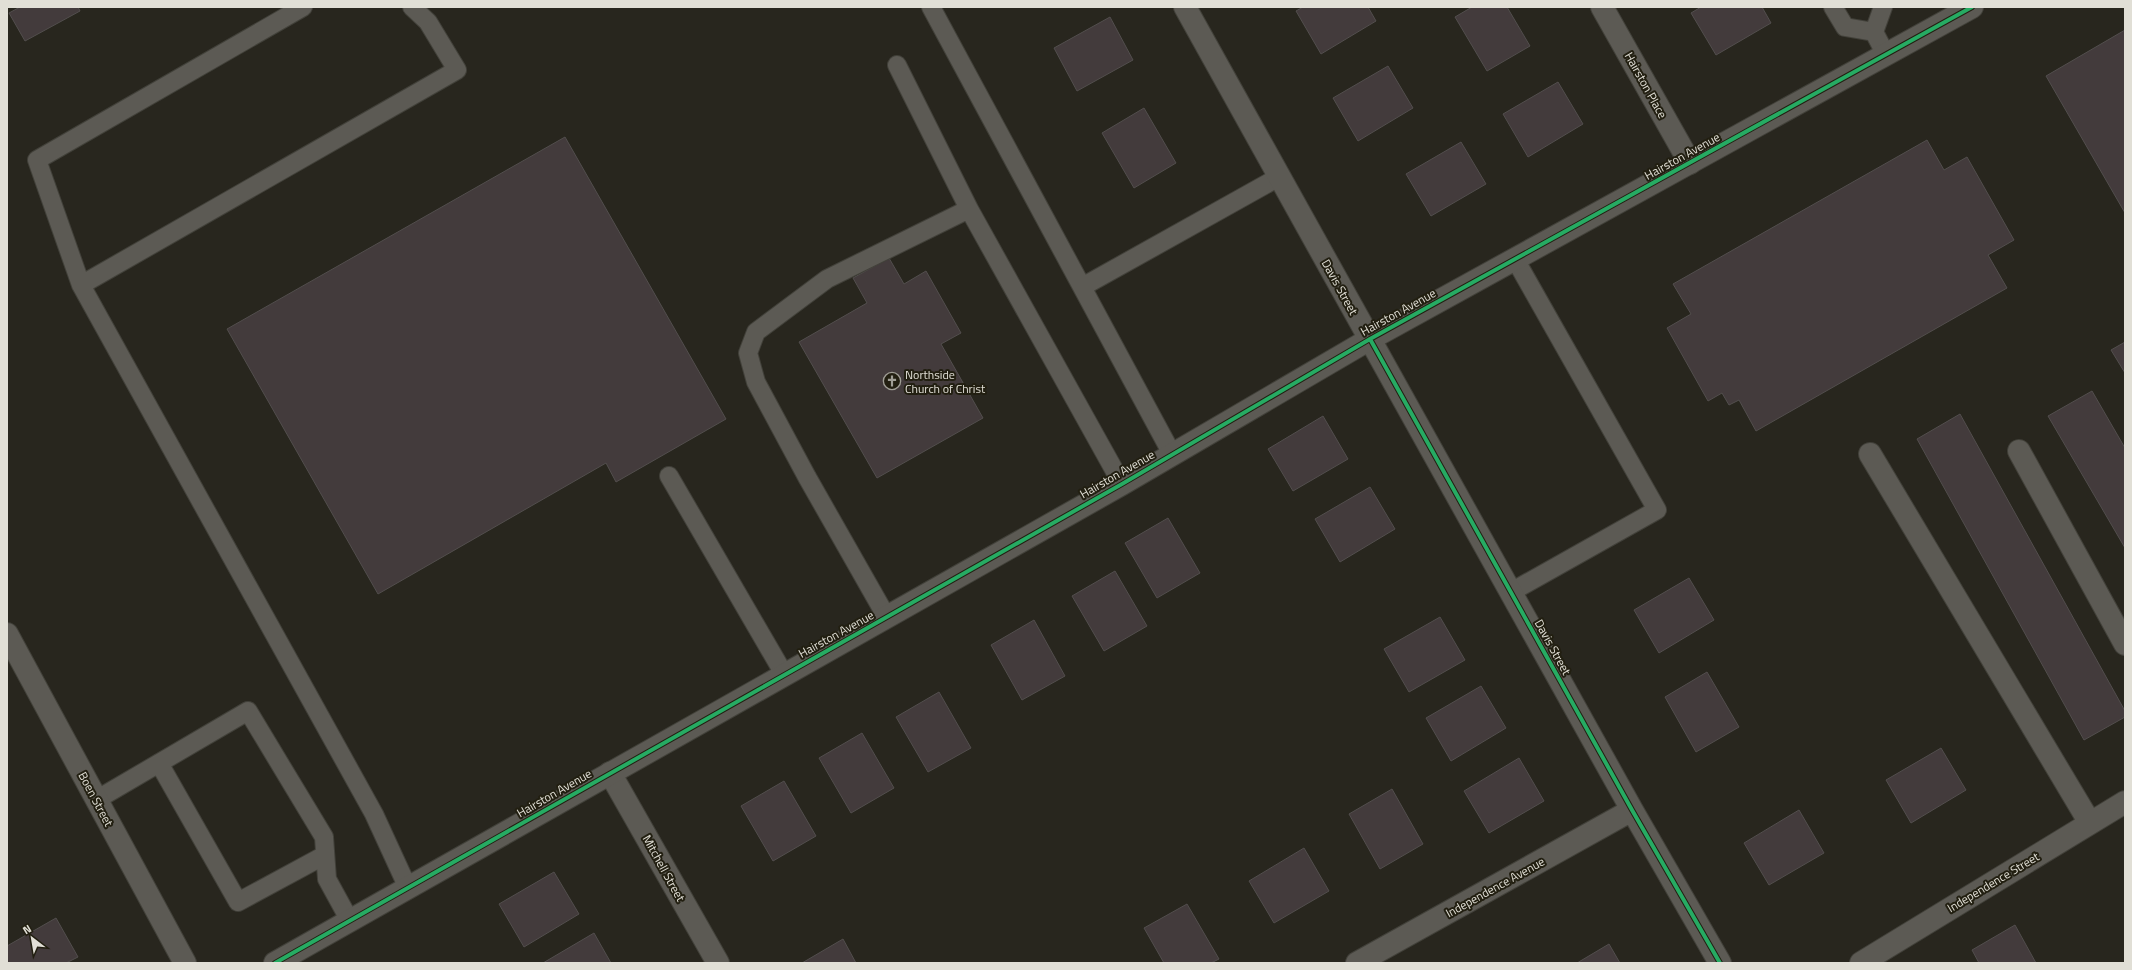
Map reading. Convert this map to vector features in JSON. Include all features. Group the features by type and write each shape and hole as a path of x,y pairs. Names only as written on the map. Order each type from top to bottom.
{"street":[{"name":"Davis Street","path":"1185,7 1632,810 1720,963"},
{"name":"Hairston Place","path":"1602,7 1690,163"},
{"name":"Hairston Avenue","path":"275,963 886,616 1122,484 1370,339 1972,7"},
{"path":"2019,451 2125,644"},
{"path":"1870,454 2090,823"},
{"name":"Boen Street","path":"7,634 185,963"},
{"name":"Mitchell Street","path":"610,773 718,963"},
{"name":"Independence Street","path":"1861,963 2125,802"},
{"name":"Independence Avenue","path":"1357,963 1632,810"}],"lane":[{"path":"303,7 37,160 81,284 374,814 408,888"},
{"path":"81,284 457,70 428,22 412,7"},
{"path":"931,7 1172,454"},
{"path":"1833,7 1845,27 1874,32"},
{"path":"1883,7 1874,32 1886,55"},
{"path":"897,65 969,209 1122,484"},
{"path":"1082,287 1279,177"},
{"path":"886,616 807,477 756,382 748,352 756,332 827,279 969,209"},
{"path":"1511,592 1656,510 1515,260"},
{"path":"668,476 784,674"},
{"path":"96,800 248,711 324,838 327,879 350,921"},
{"path":"159,763 238,902 326,855"}],"building":[{"path":"20,7 78,7 80,11 25,41 9,13"},
{"path":"1303,7 1368,7 1376,21 1321,54 1296,11"},
{"path":"1472,7 1507,7 1530,46 1487,71 1455,17"},
{"path":"1701,7 1762,7 1771,23 1716,55 1691,13"},
{"path":"1110,17 1133,60 1077,91 1054,48"},
{"path":"2125,30 2125,213 2046,76"},
{"path":"1388,66 1413,108 1358,141 1333,98"},
{"path":"1558,82 1583,124 1528,157 1503,114"},
{"path":"1144,108 1176,163 1134,188 1102,133"},
{"path":"565,137 726,419 616,482 606,463 378,594 227,329"},
{"path":"1927,140 1944,170 1967,157 2014,240 1988,255 2007,288 1756,431 1739,400 1729,405 1722,393 1708,401 1667,328 1691,314 1673,284"},
{"path":"1461,142 1486,184 1431,216 1406,174"},
{"name":"Northside Church of Christ","path":"889,258 904,284 926,271 961,333 941,344 983,418 877,478 799,342 867,303 853,278"},
{"path":"2125,342 2125,373 2111,350"},
{"path":"2092,391 2125,448 2125,548 2048,416"},
{"path":"1960,414 2125,711 2125,717 2084,740 1917,439"},
{"path":"1323,416 1348,459 1293,491 1268,449"},
{"path":"1370,487 1395,529 1340,562 1315,519"},
{"path":"1168,518 1200,573 1157,598 1125,543"},
{"path":"1115,571 1147,626 1104,651 1072,596"},
{"path":"1689,578 1714,620 1659,653 1634,610"},
{"path":"1440,617 1465,660 1409,692 1384,649"},
{"path":"1034,620 1065,676 1022,700 991,645"},
{"path":"1707,672 1739,727 1696,752 1665,697"},
{"path":"1481,686 1506,728 1451,761 1426,718"},
{"path":"939,692 971,748 928,772 896,717"},
{"path":"862,733 894,788 851,813 819,758"},
{"path":"1941,748 1966,790 1911,823 1886,780"},
{"path":"1519,758 1544,801 1489,833 1464,791"},
{"path":"784,781 816,836 773,861 741,806"},
{"path":"1392,789 1423,844 1380,869 1349,814"},
{"path":"1799,810 1824,853 1769,885 1744,843"},
{"path":"1304,848 1329,891 1274,923 1249,881"},
{"path":"554,872 579,914 524,947 499,904"},
{"path":"1187,904 1219,959 1211,963 1164,963 1144,928"},
{"path":"56,918 78,957 66,963 7,963 7,946"},
{"path":"2015,925 2036,963 1979,963 1972,950"},
{"path":"594,933 611,963 543,963"},
{"path":"843,939 856,963 802,963"},
{"path":"1609,944 1620,963 1577,963"}],"cycle path":[{"path":"275,963 1122,484 1370,339 1972,7"},
{"path":"1370,339 1632,810 1720,963"}],"place":[{"name":"Northside Church of Christ","path":"892,381"}]}
